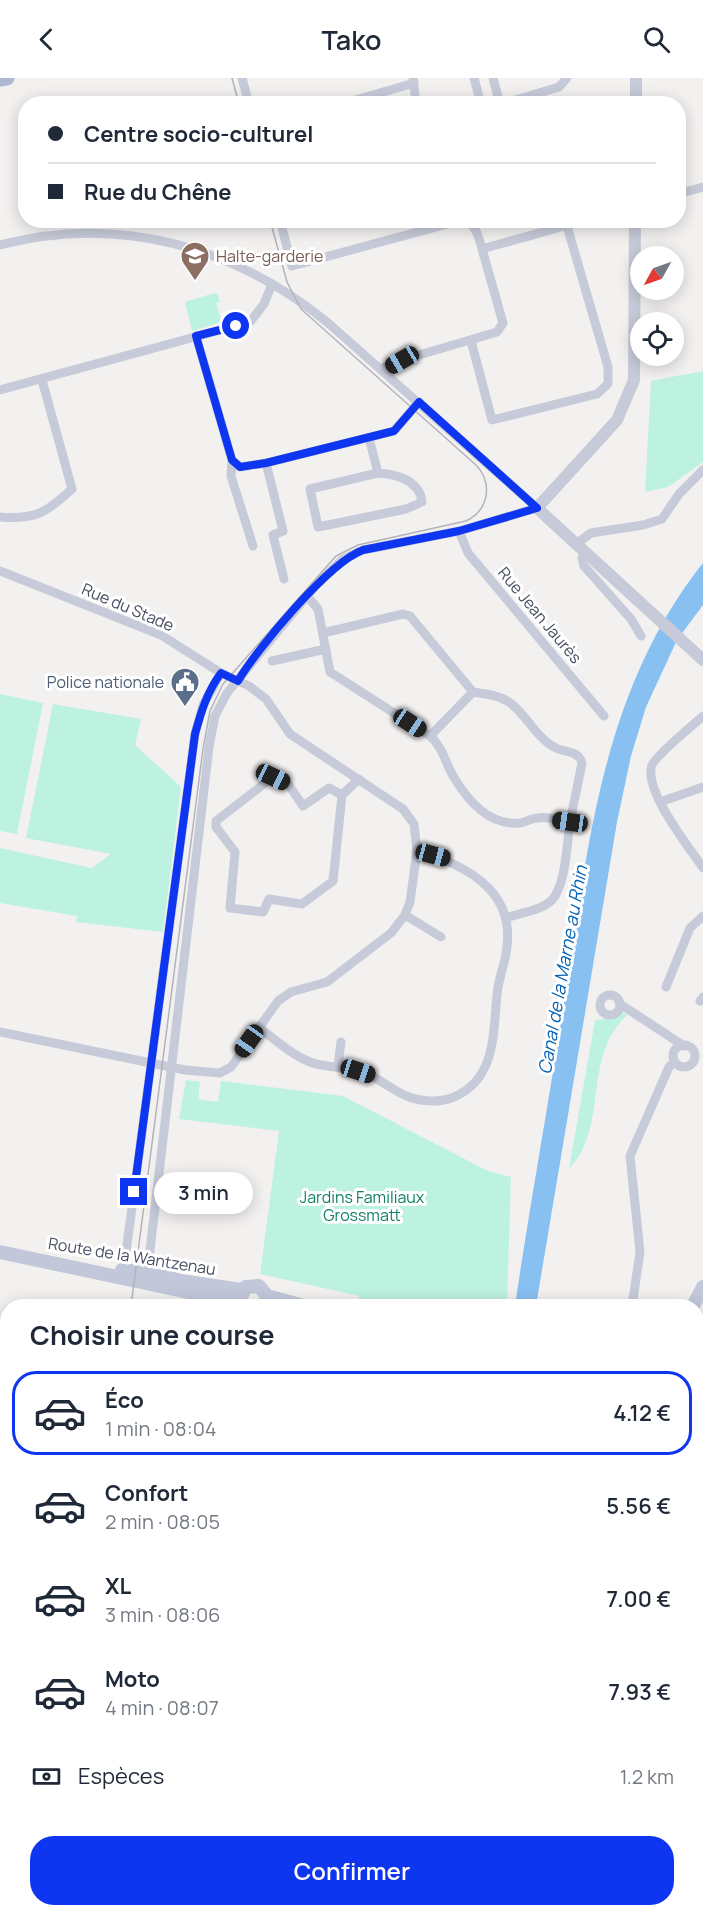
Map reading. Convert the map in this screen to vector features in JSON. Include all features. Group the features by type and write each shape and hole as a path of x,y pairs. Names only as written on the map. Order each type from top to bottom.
{"main road":[{"path":"0,79 7,78"},
{"name":"Route de la Wantzenau","path":"0,1252 146,1279 237,1299"},
{"name":"Route de la Wantzenau","path":"243,1299 255,1285 263,1289 266,1299"}],"street":[{"path":"242,78 247,96"},
{"path":"474,78 479,96"},
{"path":"493,78 499,96"},
{"path":"528,96 559,87 567,78"},
{"path":"636,78 636,96"},
{"path":"367,96 414,81 415,96"},
{"path":"686,192 703,187"},
{"path":"282,228 292,266 418,228"},
{"path":"381,369 402,360 497,332 503,323 474,228"},
{"path":"482,249 560,228"},
{"path":"471,341 492,420 597,394 608,384 608,367 568,228"},
{"path":"146,1279 212,728 220,704 248,664 338,563 357,552 459,531 537,508 617,420 631,388 636,358 636,228"},
{"path":"0,245 57,233 130,235 190,247 272,284 301,301 419,402 703,660"},
{"path":"0,390 250,322 264,304 272,284"},
{"path":"196,336 232,460 231,476 253,546"},
{"path":"0,517 22,518 47,512 72,489 42,380"},
{"path":"232,460 240,467 266,463 394,431 419,402"},
{"path":"369,438 378,473"},
{"path":"266,463 283,531 273,535 284,579"},
{"path":"641,636 631,619 584,566 581,549 591,533 644,525 662,519 679,494 703,470"},
{"path":"378,473 403,478 420,493 421,503 318,527 310,489 378,473"},
{"name":"Rue Jean Jaurès","path":"459,531 468,553 604,716"},
{"name":"Rue du Stade","path":"0,571 161,635 221,673 260,693 291,734 403,808 414,824 417,850 410,902 405,915"},
{"path":"308,596 318,609 330,672 430,735 440,744 452,775 466,797 481,811 498,821 519,823 540,817 570,822"},
{"path":"323,633 403,614 410,616 474,692 497,696 510,702 555,748 573,752 581,758 560,887 552,901 539,908 508,917"},
{"path":"272,662 326,649"},
{"path":"123,1275 195,734 203,705 221,673"},
{"path":"430,735 474,692"},
{"path":"703,716 652,763 650,775 660,802 703,868"},
{"path":"342,795 329,788 303,806 288,784 273,777 216,821 216,828 235,852 230,908 263,912 269,899 302,904 333,881 342,795 359,779"},
{"path":"660,802 703,787"},
{"path":"694,855 703,848"},
{"path":"258,1027 302,1059 370,1075 408,1096 430,1102 446,1100 465,1092 480,1079 492,1046 498,980 507,947 508,917 493,894 472,872 449,859 417,850"},
{"path":"0,1032 172,1067 220,1073 231,1067 278,1001 291,992 311,989 327,982 391,933 405,915 441,937"},
{"path":"666,987 690,928 703,916"},
{"path":"620,1004 703,1059"},
{"path":"338,1066 341,1042"},
{"path":"675,1062 675,1050 684,1046"},
{"path":"675,1062 680,1066 690,1065 694,1060 694,1053"},
{"path":"633,1299 640,1252 630,1156 669,1067 675,1062"}],"green space":[{"path":"214,293 218,295 220,302 216,303 222,322 192,331 185,302"},
{"path":"703,371 703,462 668,487 645,492 651,381"},
{"path":"0,694 43,703 17,834 0,831"},
{"path":"53,704 141,719 135,745 181,787 163,932 76,922 77,916 0,903 0,848 92,868 111,854 26,838"},
{"path":"622,1012 627,1015 613,1032 604,1052 589,1133 581,1152 569,1169 595,1020 615,1018"},
{"name":"Jardins Familiaux Grossmatt","path":"186,1080 200,1082 198,1099 218,1102 221,1081 343,1096 488,1171 511,1177 507,1299 359,1299 359,1296 260,1274 279,1131 179,1119"}],"water":[{"path":"703,563 703,605 677,640 646,707 631,756 617,822 537,1299 516,1299 580,896 603,778 619,722 641,667 668,614"}],"tram line":[{"path":"232,78 237,96"},
{"path":"132,1299 203,749 210,711 223,684 336,556 358,545 466,521 480,510 486,496 485,480 476,465 301,309 287,282 272,228"}],"place":[{"name":"Halte-garderie","path":"195,282"},
{"name":"Police nationale","path":"185,708"}],"route":[{"path":"134,1192 195,734 203,705 213,684 221,673 238,681 248,664 317,584 348,556 363,550 459,531 537,508 419,402 394,431 250,467 240,467 232,460 196,336 236,326"}],"water label":[{"name":"Canal de la Marne au Rhin","path":"563,970"}]}
